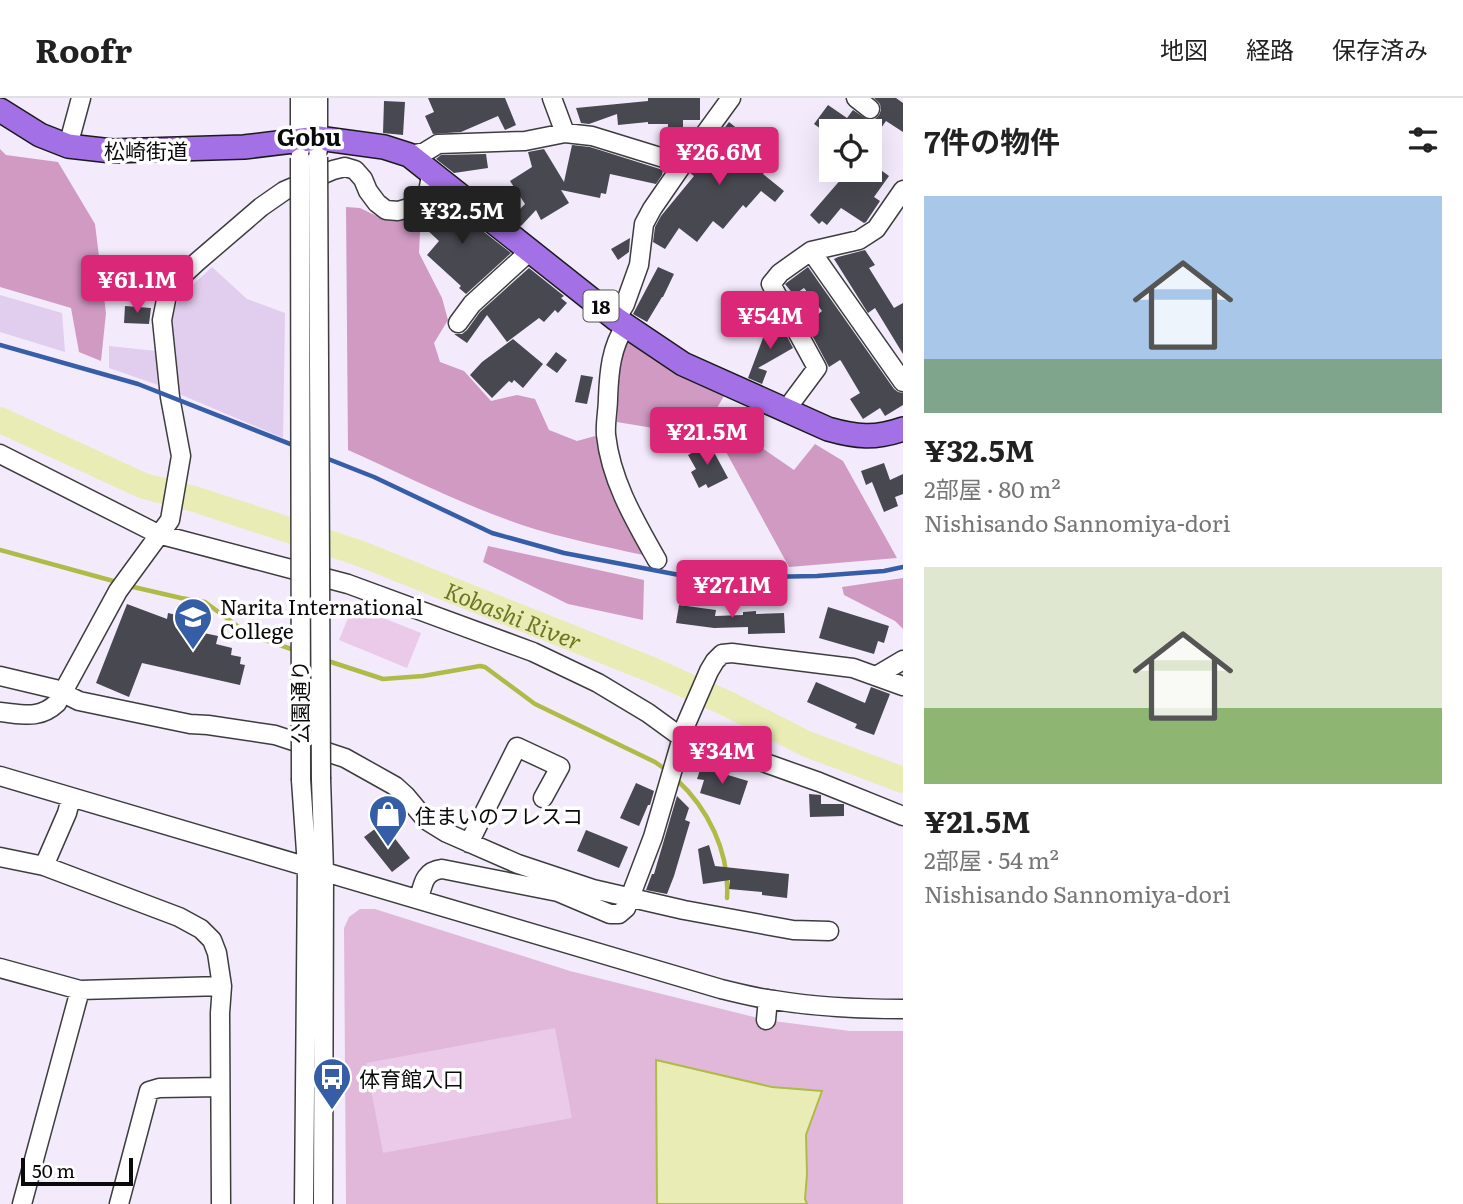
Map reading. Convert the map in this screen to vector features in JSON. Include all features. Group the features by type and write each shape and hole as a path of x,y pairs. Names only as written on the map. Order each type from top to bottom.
{"main road":[{"name":"松崎街道","path":"0,110 40,135 68,146 113,151 309,148"},
{"name":"18","path":"309,148 384,147 408,155 621,322 682,364 785,411 851,436 870,437 903,429"}],"street":[{"path":"68,146 81,98"},
{"name":"公園通り","path":"300,98 309,148 321,779 304,1204"},
{"name":"公園通り","path":"318,98 309,148 301,779 316,869 323,1204"},
{"path":"552,98 565,133"},
{"path":"657,560 626,505 618,482 606,434 609,374 625,304 639,265 644,225 725,100"},
{"path":"408,155 425,152 438,144 525,141 565,133 592,135 683,164"},
{"path":"0,712 36,715 57,704 123,585 170,520 181,456 170,397 162,320 167,295 183,275 261,207 284,191 345,167 355,170 368,191 386,210 398,211 418,205 428,192 430,173"},
{"path":"785,411 817,368 771,284 780,273 811,251 859,240 876,229 903,190"},
{"path":"458,323 472,304 530,251"},
{"path":"811,251 903,382"},
{"path":"0,454 158,534 348,584 533,652 598,683 648,713 712,744 819,782 903,816"},
{"path":"419,899 428,873 442,869 558,892 610,914 619,914 626,908 653,837 684,730 709,671 722,654 853,668 903,686"},
{"path":"876,676 903,660"},
{"path":"0,677 55,690 79,701 190,724 275,735 345,758 395,786 426,820 447,833 518,864 580,885 684,910 793,930 829,931"},
{"path":"469,843 517,747 560,767 543,798"},
{"path":"0,776 721,989 768,999 852,1008 903,1009"},
{"path":"44,866 71,798"},
{"path":"0,856 44,866 179,917 201,929 212,940 218,953 222,986 221,1204"},
{"path":"0,968 80,990 222,986"},
{"path":"22,1204 80,990"},
{"path":"766,1020 768,999"},
{"path":"119,1204 149,1091 159,1088 220,1087"}],"shaded area":[{"path":"0,149 6,155 58,162 95,224 106,313 101,361 79,352 71,308 0,287"},
{"path":"346,207 360,208 385,220 421,212 419,253 442,298 448,320 434,343 440,362 464,371 491,401 517,395 535,399 549,430 577,441 595,436 603,453 617,502 643,555 522,525 456,499 348,450"},
{"path":"212,267 247,299 285,313 283,438 177,393 172,320 175,308 180,297"},
{"path":"0,295 62,313 65,352 0,332"},
{"path":"628,340 725,394 716,410 746,428 743,435 794,470 815,444 843,461 897,558 789,567 719,439 617,422 620,353"},
{"path":"109,346 156,351 158,385 109,368"},
{"path":"488,546 644,580 643,620 568,604 483,562"},
{"path":"903,578 903,629 895,621 844,595 842,587"},
{"path":"353,606 421,633 407,668 339,640"},
{"path":"360,909 375,909 570,971 766,1020 850,1031 903,1031 903,1204 346,1204 344,928 349,917"},
{"path":"555,1028 572,1118 383,1153 366,1063"},
{"path":"656,1060 772,1087 822,1091 806,1135 807,1204 657,1204"}],"building":[{"path":"428,98 505,98 516,125 505,130 498,116 461,132 433,134 425,116 434,112"},
{"path":"648,98 700,98 700,120 683,120 683,145 680,149 667,147 668,124 648,122 618,125 617,114 589,124 581,123 576,108 648,101"},
{"path":"874,98 896,98 903,103 903,132 886,121 882,127 882,119 875,119 881,110 880,104"},
{"path":"384,101 405,102 403,135 383,133"},
{"path":"828,105 847,118 853,110 866,119 819,119 819,128 814,124"},
{"path":"729,122 775,159 763,174 784,191 775,202 761,191 746,208 743,205 723,229 713,221 697,242 679,228 665,249 653,242 655,227 694,176 690,173"},
{"path":"572,145 590,147 663,170 662,175 656,184 610,174 606,194 601,193 600,198 561,190 569,203 541,220 536,210 521,226 511,218 525,204 510,181 532,167 528,152 544,149 564,182"},
{"path":"486,154 488,168 454,173 436,159 441,155"},
{"path":"882,171 889,176 874,197 880,201 864,223 841,208 827,225 822,221 819,224 810,215 839,182 882,182"},
{"path":"438,196 511,253 466,294 459,288 461,286 427,255 439,241 425,228 432,221 425,214"},
{"path":"630,238 629,252 618,260 611,249"},
{"path":"865,250 875,265 869,268 894,308 903,303 903,354 875,308 868,313 834,259"},
{"path":"658,267 674,274 647,322 633,314"},
{"path":"808,267 894,389 903,393 903,405 885,416 880,408 863,419 850,399 860,393 841,361 829,367 806,324 822,311 804,288 794,295 785,284"},
{"path":"529,268 564,296 561,298 567,303 558,313 555,310 544,322 539,318 507,342 487,315 467,343 454,334 462,334 467,330 480,312"},
{"path":"125,306 151,308 149,324 124,323"},
{"path":"780,323 793,348 758,368 767,371 762,384 748,378 763,338 768,336 766,331"},
{"path":"513,339 543,364 523,388 514,380 512,383 509,381 492,398 470,375 482,362"},
{"path":"556,352 567,360 557,373 546,365"},
{"path":"581,375 593,377 587,404 575,402"},
{"path":"709,443 728,478 708,488 706,484 699,488 691,472 696,469 688,455"},
{"path":"884,463 890,480 903,474 903,494 895,497 898,506 884,512 872,482 866,485 861,471"},
{"path":"127,604 167,619 168,613 201,621 199,632 218,636 216,644 232,648 231,655 241,657 240,664 245,665 240,685 142,663 129,697 96,683"},
{"path":"679,605 716,610 715,616 743,615 743,612 756,611 756,614 784,613 785,633 748,634 748,627 714,628 676,623"},
{"path":"828,607 889,626 884,643 878,641 874,654 819,638"},
{"path":"816,682 865,703 871,687 890,694 874,735 855,728 857,724 807,702"},
{"path":"701,767 748,781 740,805 700,793 704,780 697,779"},
{"path":"636,783 654,791 639,826 620,818"},
{"path":"809,794 821,795 821,804 844,804 844,816 810,817"},
{"path":"677,796 689,808 685,820 690,822 674,876 667,894 646,890 654,874"},
{"name":"住まいのフレスコ","path":"383,823 410,858 392,872 364,837"},
{"path":"586,830 628,847 619,868 577,851"},
{"path":"709,845 715,866 789,874 787,898 729,889 730,880 703,884 698,849"}],"waterway":[{"name":"Kobashi River","path":"0,420 144,486 194,499 359,553 652,670 807,744 903,780"},
{"path":"0,550 117,582"},
{"path":"129,586 205,602 248,634 297,651"},
{"path":"325,660 383,679 485,667 535,704 655,762 669,772"},
{"path":"675,778 697,803 715,832 725,864 727,898"}],"railway":[{"path":"0,345 138,384 374,477 492,533 564,553 695,578 817,576 903,567"}],"place":[{"name":"Narita International College","path":"193,651"},
{"name":"住まいのフレスコ","path":"388,848"},
{"name":"体育館入口","path":"332,1111"}],"district":[{"name":"Gobu","path":"309,135"}]}
